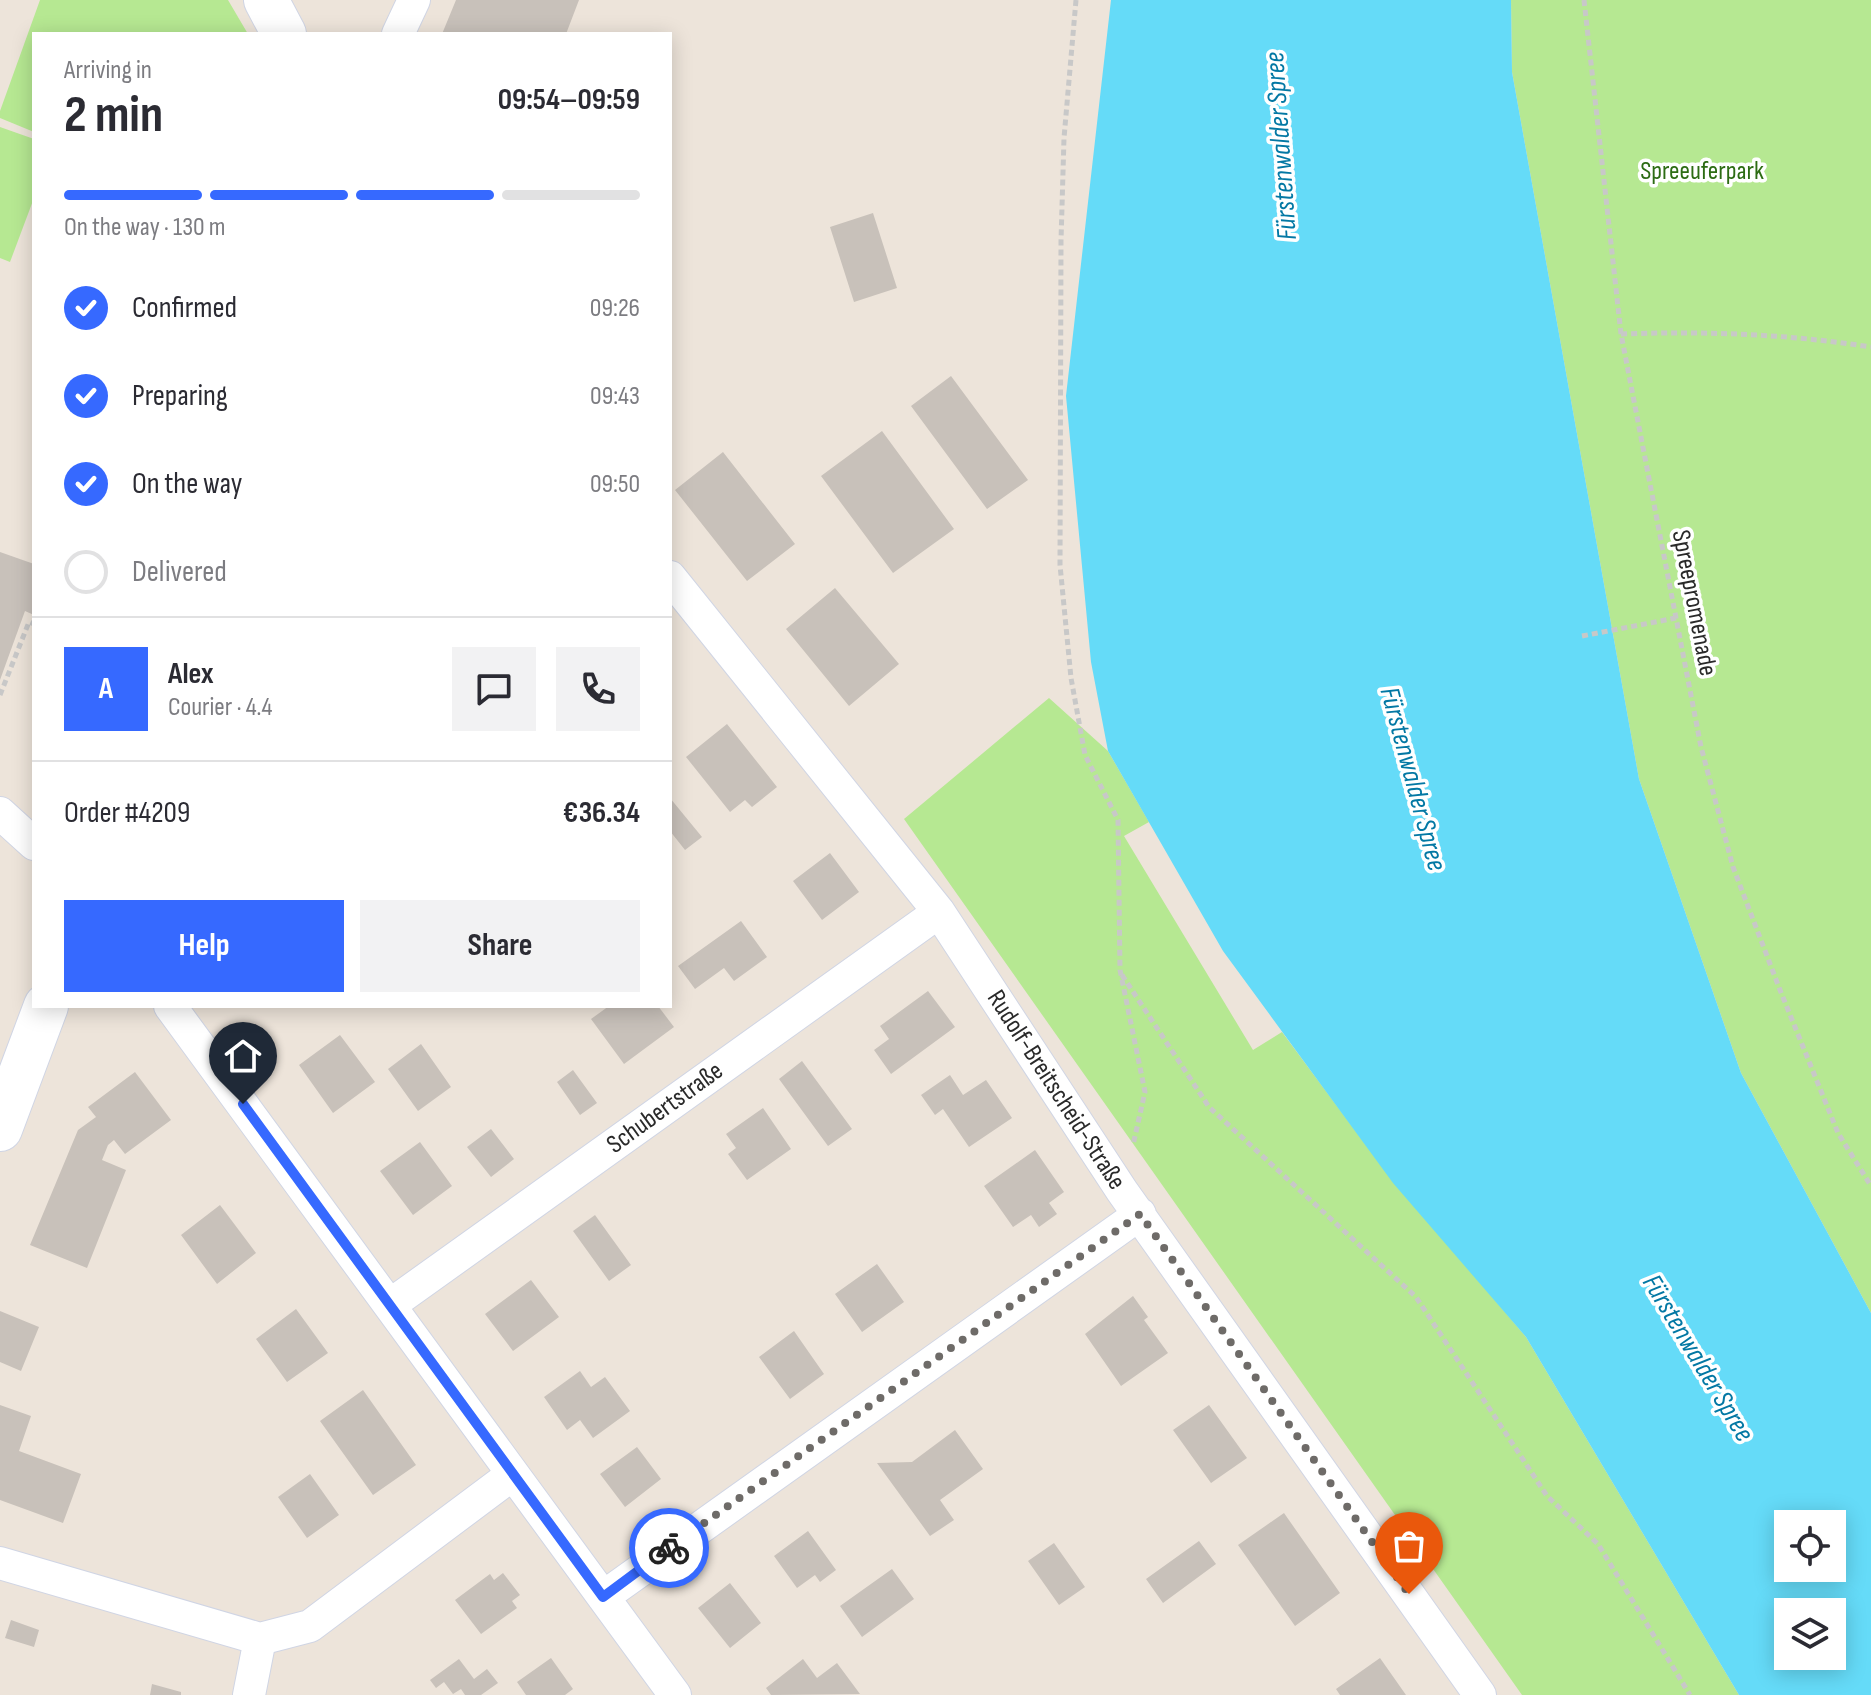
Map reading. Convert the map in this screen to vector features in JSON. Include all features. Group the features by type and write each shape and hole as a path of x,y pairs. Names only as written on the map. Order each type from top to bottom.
{"main road":[{"path":"266,0 283,32"},
{"path":"0,1129 45,1008"}],"street":[{"path":"399,32 414,0"},
{"name":"Rudolf-Breitscheid-Straße","path":"672,579 939,912 1131,1202 1480,1695"},
{"path":"0,813 32,842"},
{"name":"Schubertstraße","path":"390,1305 939,912"},
{"path":"171,1008 675,1695"},
{"path":"603,1597 1131,1202"},
{"path":"0,1563 260,1639 310,1626 513,1474"},
{"path":"249,1695 260,1639"}],"path":[{"path":"1076,0 1064,138 1061,241 1060,565 1071,678 1085,755 1118,820 1120,970 1145,1092 1131,1202"},
{"name":"Spreepromenade","path":"1584,0 1621,334 1701,747 1733,867 1838,1133 1871,1186"},
{"path":"1621,334 1719,331 1794,336 1871,347"},
{"path":"1582,636 1676,618"},
{"path":"0,695 29,622 32,623"},
{"path":"1120,970 1209,1107 1416,1297 1547,1496 1598,1544 1690,1695"}],"green space":[{"path":"40,0 228,0 247,32 32,32 32,131 0,118"},
{"name":"Spreeuferpark","path":"1511,0 1871,0 1871,1313 1741,1073 1639,779 1512,72"},
{"path":"0,127 32,138 32,203 10,262 0,258"},
{"path":"1049,698 1108,751 1149,822 1124,836 1253,1050 1282,1032 1380,1164 1526,1337 1739,1695 1522,1695 904,819"}],"water":[{"name":"Fürstenwalder Spree","path":"1111,0 1511,0 1512,72 1639,779 1741,1073 1871,1313 1871,1695 1739,1695 1526,1337 1393,1183 1223,951 1108,751 1091,662 1066,396"}],"building":[{"path":"456,0 579,0 567,32 443,32"},
{"path":"873,213 897,288 854,302 830,227"},
{"path":"951,376 1028,480 987,509 911,406"},
{"path":"882,431 954,529 893,573 821,476"},
{"path":"723,452 795,544 747,581 675,490"},
{"path":"0,552 32,563 32,614 25,611 0,680"},
{"path":"835,588 899,664 849,706 786,629"},
{"path":"727,724 777,787 752,807 745,800 730,812 686,757"},
{"path":"672,800 702,837 685,850 672,834"},
{"path":"830,853 859,892 822,920 793,881"},
{"path":"741,921 767,957 734,981 724,968 695,989 678,966"},
{"path":"928,991 955,1027 891,1074 874,1050 889,1039 880,1026"},
{"path":"606,1008 660,1008 674,1027 624,1064 591,1019"},
{"path":"340,1035 375,1082 333,1113 299,1065"},
{"path":"421,1044 451,1087 418,1111 388,1069"},
{"path":"802,1061 852,1129 828,1146 779,1079"},
{"path":"573,1070 597,1103 580,1115 557,1082"},
{"path":"135,1072 171,1120 125,1154 114,1140 108,1145 102,1160 126,1170 87,1268 30,1245 78,1130 96,1117 88,1107"},
{"path":"950,1075 963,1095 986,1080 1012,1118 969,1147 943,1109 935,1115 921,1095"},
{"path":"763,1108 791,1149 747,1180 728,1154 736,1148 726,1134"},
{"path":"491,1129 514,1159 491,1177 467,1147"},
{"path":"420,1142 452,1186 413,1215 380,1171"},
{"path":"1035,1150 1064,1192 1049,1203 1057,1214 1039,1227 1031,1215 1013,1227 984,1186"},
{"path":"220,1205 256,1253 217,1284 181,1235"},
{"path":"595,1215 631,1265 609,1281 573,1231"},
{"path":"877,1264 904,1302 862,1332 835,1294"},
{"path":"531,1280 559,1317 513,1351 485,1314"},
{"path":"1133,1296 1148,1317 1144,1320 1168,1353 1121,1386 1085,1334"},
{"path":"296,1309 328,1353 287,1382 256,1339"},
{"path":"0,1311 39,1327 21,1371 0,1362"},
{"path":"794,1331 824,1374 790,1399 759,1357"},
{"path":"580,1371 591,1387 605,1377 630,1411 593,1438 580,1420 567,1430 544,1397"},
{"path":"363,1390 416,1465 373,1495 320,1421"},
{"path":"0,1405 31,1416 19,1451 81,1474 63,1523 0,1500"},
{"path":"1209,1405 1247,1458 1211,1483 1173,1430"},
{"path":"955,1430 983,1469 940,1500 954,1520 930,1536 877,1463 912,1462"},
{"path":"637,1447 661,1479 625,1507 600,1474"},
{"path":"310,1474 339,1515 307,1538 278,1497"},
{"path":"1284,1513 1340,1593 1295,1626 1238,1545"},
{"path":"808,1531 836,1570 820,1582 815,1575 797,1588 774,1556"},
{"path":"1199,1541 1216,1564 1163,1603 1146,1579"},
{"path":"1054,1543 1085,1587 1059,1605 1028,1561"},
{"path":"892,1569 914,1599 862,1637 840,1606"},
{"path":"503,1573 520,1595 512,1601 517,1608 481,1634 455,1600 490,1574 494,1580"},
{"path":"730,1583 761,1623 730,1648 698,1608"},
{"path":"11,1620 39,1630 34,1647 5,1638"},
{"path":"551,1658 573,1689 565,1695 526,1695 517,1682"},
{"path":"1380,1658 1406,1695 1340,1695 1336,1689"},
{"path":"459,1659 474,1679 487,1669 498,1683 481,1695 465,1695 461,1689 453,1694 444,1682 436,1688 430,1680"},
{"path":"803,1659 817,1678 837,1663 860,1694 771,1695 766,1688"},
{"path":"152,1684 181,1692 181,1695 150,1695"}],"way so far":[{"path":"669,1548 1140,1214 1409,1594"}],"route":[{"path":"243,1104 603,1597 669,1548"}]}
